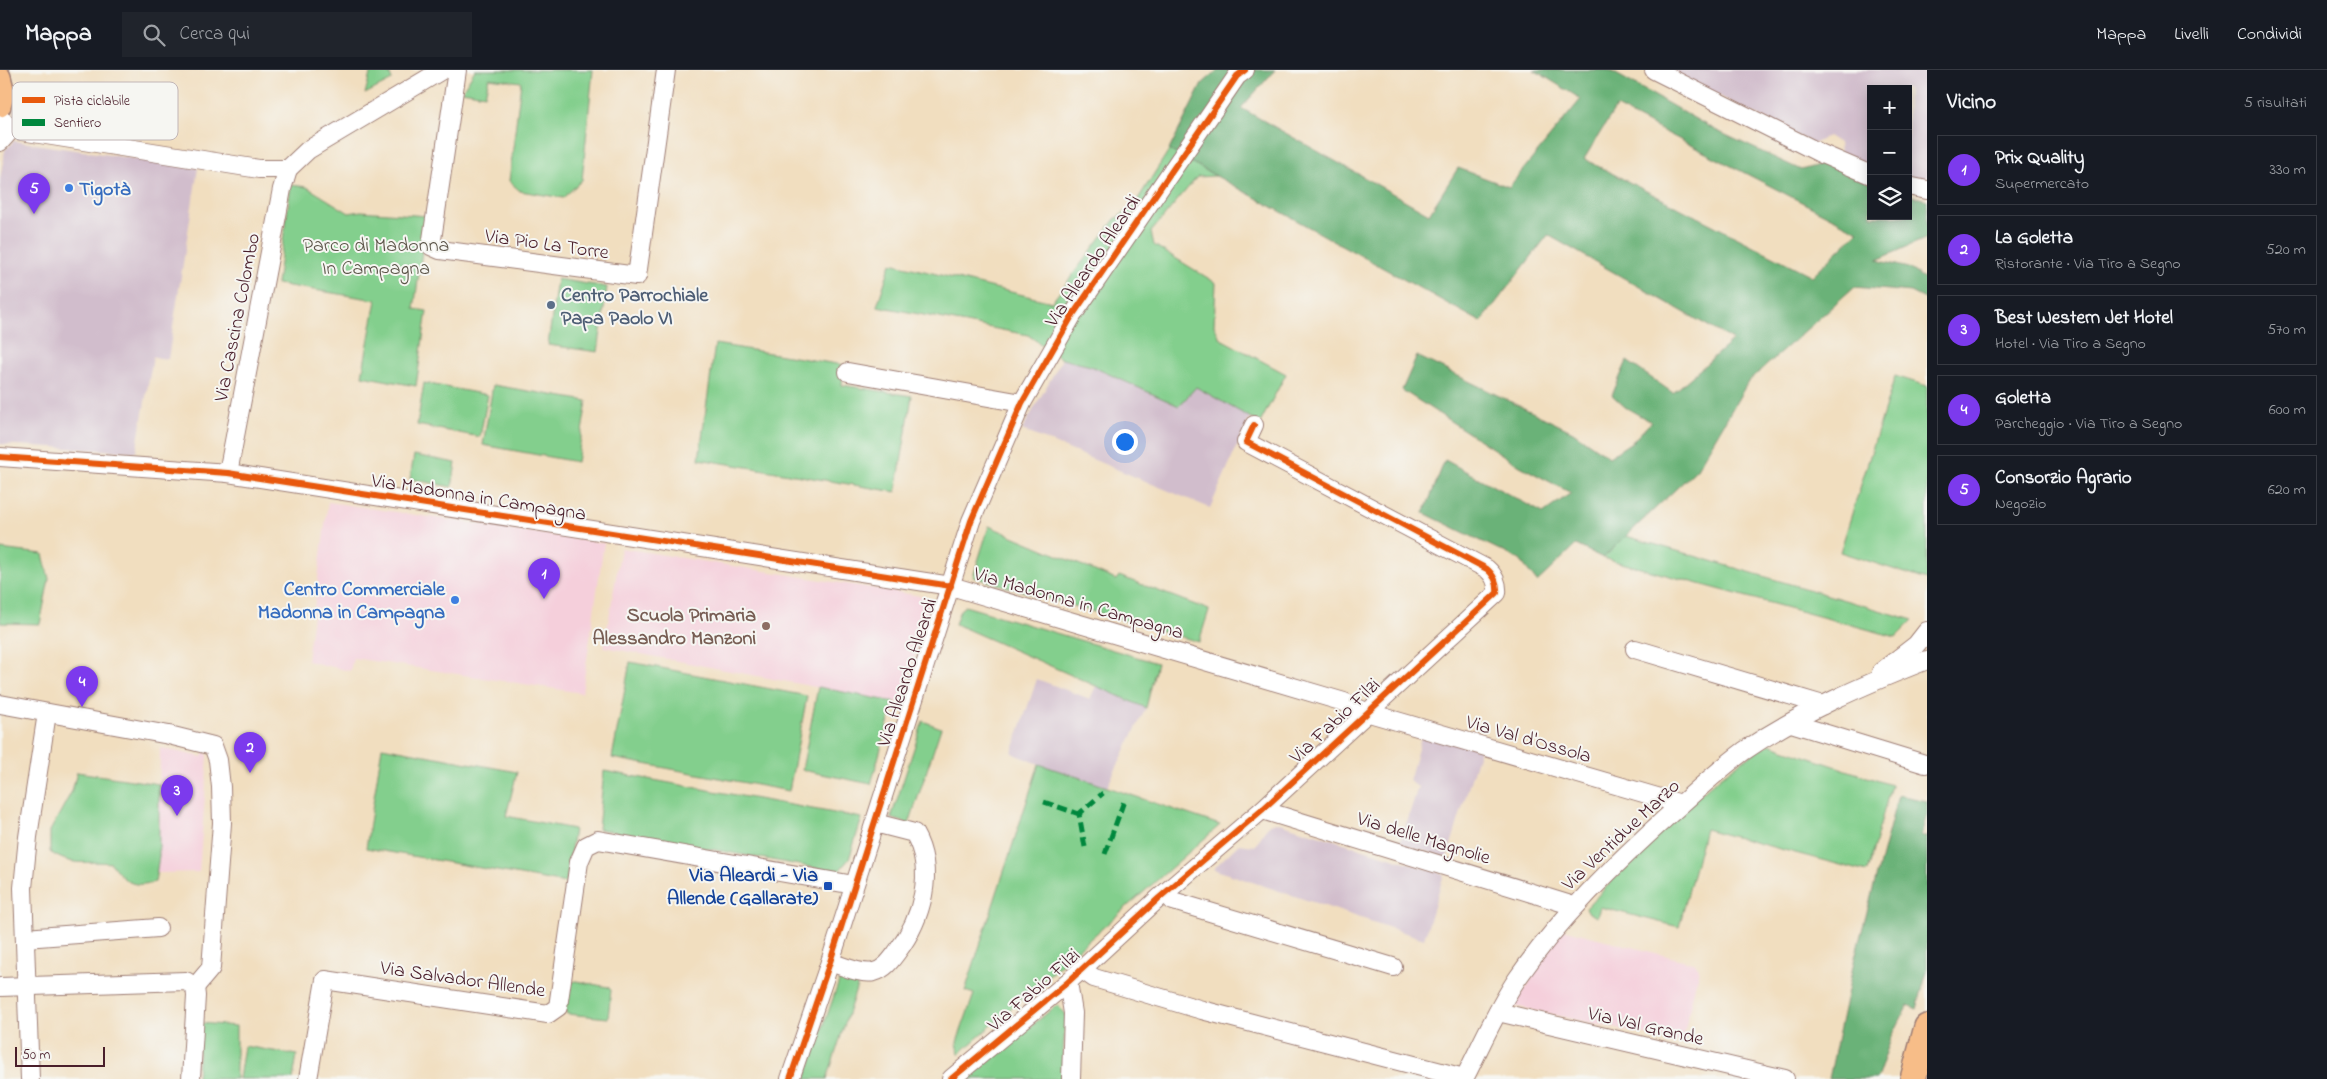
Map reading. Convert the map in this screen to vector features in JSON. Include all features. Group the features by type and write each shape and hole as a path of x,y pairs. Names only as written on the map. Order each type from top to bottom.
{"highway":[{"path":"1914,1072 1927,1027"}],"main road":[{"path":"0,106 4,93 2,77"}],"street":[{"path":"69,140 259,170 288,169 308,150 442,70"},
{"name":"Via Pio La Torre","path":"457,70 431,246 440,250 637,276 666,70"},
{"name":"Via Aleardo Aleardi","path":"790,1079 830,962 971,522 1022,403 1072,316 1232,84 1245,70"},
{"path":"1654,70 1822,154 1867,173"},
{"name":"Via Cascina Colombo","path":"228,473 282,189 288,169"},
{"path":"1912,187 1927,190"},
{"path":"848,372 1006,398 1022,403"},
{"name":"Via Fabio Filzi","path":"951,1079 1068,982 1166,893 1262,810 1497,593 1498,587 1492,573 1246,442 1254,425"},
{"name":"Via Madonna in Campagna","path":"0,457 228,473 951,586 1344,702 1366,712"},
{"name":"Via Ventidue Marzo","path":"1867,683 1916,645 1927,632"},
{"path":"1636,650 1823,705"},
{"name":"Via Ventidue Marzo","path":"1464,1079 1516,980 1574,906 1681,804 1743,752 1791,722 1867,683 1927,660"},
{"path":"0,704 169,735 213,746 218,760 222,823 211,968 195,987 191,1079"},
{"name":"Via Val d'Ossola","path":"1366,712 1681,804"},
{"path":"30,1079 23,888 28,837 47,713"},
{"path":"1791,722 1925,764"},
{"name":"Via delle Magnolie","path":"1262,810 1574,906"},
{"path":"830,962 870,973 877,971 888,964 900,948 911,930 919,911 925,876 920,844 914,833 875,823"},
{"name":"Via Salvador Allende","path":"308,1079 325,980 548,1014 558,1007 579,862 586,846 598,840 854,886"},
{"path":"1166,893 1173,902 1393,967"},
{"path":"25,938 158,928"},
{"name":"Via Fabio Filzi","path":"1081,970 1094,978 1202,1010 1464,1079"},
{"path":"0,987 186,981 195,987"},
{"path":"1068,982 1073,1013 1070,1079"},
{"name":"Via Val Grande","path":"1498,1012 1785,1079"}],"shaded area":[{"path":"1668,70 1927,70 1927,182 1912,182 1912,85 1867,85 1867,167 1840,155 1839,143 1828,136 1813,144"},
{"path":"14,141 198,168 168,359 153,357 136,452 0,444 0,180 5,150"},
{"path":"1062,359 1091,366 1179,406 1196,387 1250,417 1210,508 1022,430"},
{"name":"Centro Commerciale Madonna in Campagna","path":"328,502 604,543 582,693 353,658 350,671 307,661"},
{"name":"Scuola Primaria Alessandro Manzoni","path":"621,548 927,597 931,605 900,703 604,647"},
{"path":"1037,679 1090,699 1096,686 1146,708 1107,787 1012,753"},
{"path":"1422,734 1480,749 1447,858 1400,843 1418,787 1409,781"},
{"path":"160,748 202,757 205,750 208,756 199,872 156,873 159,856"},
{"path":"1276,822 1444,874 1424,939 1213,869 1239,844 1255,846 1269,824"},
{"path":"1563,929 1694,963 1699,968 1682,1043 1514,1006"}],"green space":[{"path":"371,70 388,70 392,80 365,94"},
{"path":"475,70 593,70 582,180 563,198 520,191 509,181 521,82 489,78 485,95 462,91"},
{"path":"1218,70 1275,70 1241,108 1429,214 1458,168 1509,187 1581,99 1534,70 1609,70 1715,130 1801,170 1826,163 1867,182 1867,220 1912,220 1912,196 1927,200 1927,238 1877,260 1908,268 1927,280 1927,300 1911,292 1854,287 1748,382 1697,469 1603,558 1576,545 1537,582 1520,560 1424,513 1445,460 1543,513 1571,493 1520,466 1402,390 1417,356 1573,432 1609,457 1633,441 1651,422 1625,407 1612,395 1627,361 1673,393 1733,340 1548,235 1481,322 1169,150 1202,84","holes":["1616,107 1858,232 1812,276 1584,159"]},
{"path":"1169,150 1216,176 1197,177 1151,232 1154,245 1216,283 1214,326 1221,339 1286,374 1260,423 1196,387 1179,406 1091,366 1062,359 1028,335 877,306 891,263 1052,302 1115,219 1133,207"},
{"name":"Parco di Madonna In Campagna","path":"291,185 307,187 349,213 361,211 427,216 414,309 427,311 416,386 362,376 376,300 277,284"},
{"path":"557,279 607,287 598,352 548,345"},
{"path":"715,344 843,365 842,385 912,396 896,492 699,459"},
{"path":"1895,376 1927,386 1927,580 1840,552"},
{"path":"424,383 488,395 480,437 417,425"},
{"path":"493,385 587,401 577,462 483,445"},
{"path":"414,455 456,463 452,487 410,479"},
{"path":"989,526 1116,580 1119,576 1209,610 1199,642 973,577"},
{"path":"1626,536 1913,620 1896,637 1603,558"},
{"path":"0,549 43,554 49,579 40,624 0,623"},
{"path":"965,606 1157,663 1146,708 955,624 960,610"},
{"path":"630,662 807,696 789,791 612,758"},
{"path":"818,687 894,702 871,784 802,770"},
{"path":"923,721 941,728 909,824 891,818"},
{"path":"1769,744 1891,785 1867,872 1705,829 1679,927 1600,907 1597,917 1589,913 1586,908 1673,819 1719,778"},
{"path":"382,747 517,772 506,816 574,829 566,883 366,848"},
{"path":"1039,764 1220,825 959,1054 957,1042 974,994 965,991"},
{"path":"604,771 862,818 849,859 838,872 598,829"},
{"path":"77,772 159,784 159,856 155,882 134,884 120,875 111,863 73,862 50,852 50,831 72,791"},
{"path":"1898,795 1927,801 1927,814 1921,835 1927,837 1927,971 1917,1009 1908,1005 1891,1038 1877,1079 1829,1079 1855,957"},
{"path":"843,970 860,977 827,1079 805,1079"},
{"path":"576,981 608,987 611,990 608,1018 567,1014 564,1009 570,983"},
{"path":"1057,1005 1066,1014 1061,1079 966,1079"},
{"path":"200,1023 236,1026 236,1079 197,1079"},
{"path":"244,1046 297,1055 293,1079 239,1079"}],"marked path":[{"path":"1085,847 1079,814 1103,793"},
{"path":"1105,854 1124,801"},
{"path":"1044,802 1079,814"}],"cycle path":[{"path":"790,1079 830,962 971,521 1022,403 1072,316 1237,76 1245,70"},
{"path":"951,1079 1068,982 1159,898 1262,810 1497,593 1495,580 1487,569 1246,442 1254,425"},
{"path":"0,457 228,473 951,586"}],"place":[{"name":"Tigotà","path":"69,188"},
{"name":"Consorzio Agrario","path":"34,214"},
{"name":"Centro Parrochiale Papa Paolo VI","path":"551,305"},
{"name":"Prix Quality","path":"544,599"},
{"name":"Centro Commerciale Madonna in Campagna","path":"455,600"},
{"name":"Scuola Primaria Alessandro Manzoni","path":"766,626"},
{"name":"Goletta","path":"82,707"},
{"name":"La Goletta","path":"250,773"},
{"name":"Best Western Jet Hotel","path":"177,816"},
{"name":"Via Aleardi - Via Allende (Gallarate)","path":"828,886"}]}
